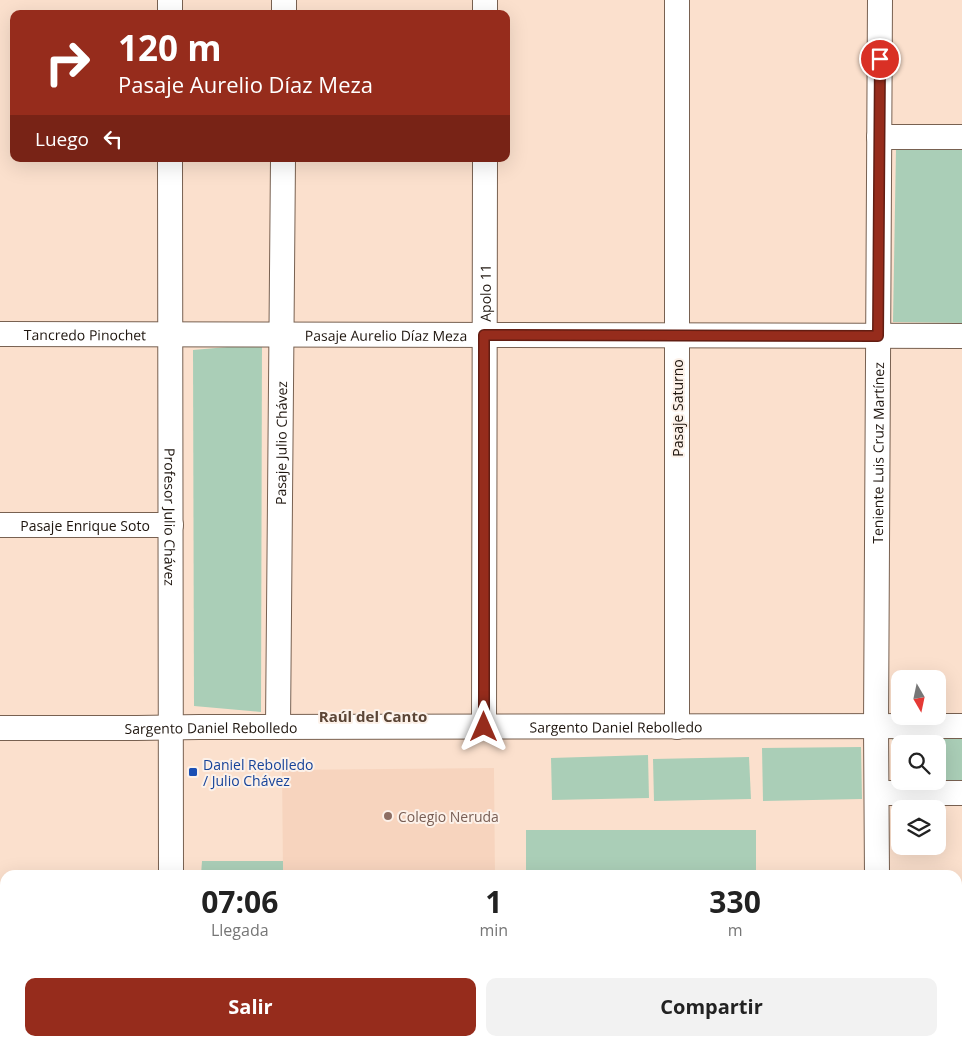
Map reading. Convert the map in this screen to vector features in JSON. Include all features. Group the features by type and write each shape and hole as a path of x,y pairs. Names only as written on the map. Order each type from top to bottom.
{"street":[{"name":"Pasaje Saturno","path":"677,0 677,727"},
{"name":"Teniente Luis Cruz Martínez","path":"877,870 880,0"},
{"path":"879,137 962,137"},
{"name":"Profesor Julio Chávez","path":"170,162 172,870"},
{"name":"Pasaje Julio Chávez","path":"278,727 283,162"},
{"name":"Apolo 11","path":"484,727 485,162"},
{"name":"Tancredo Pinochet","path":"0,334 170,335"},
{"name":"Pasaje Aurelio Díaz Meza","path":"170,335 962,336"},
{"name":"Pasaje Enrique Soto","path":"0,525 171,525"},
{"name":"Sargento Daniel Rebolledo","path":"0,728 962,726"},
{"path":"877,793 962,793"}],"shaded area":[{"name":"Colegio Neruda","path":"494,768 495,870 283,870 282,770"}],"green space":[{"path":"896,149 962,149 962,323 893,322"},
{"path":"262,344 261,712 194,706 193,350"},
{"path":"962,729 962,780 946,780 946,735 892,735 892,730"},
{"path":"861,747 862,799 763,801 762,748"},
{"path":"648,755 649,798 552,800 551,758"},
{"path":"749,757 751,799 654,801 653,759"},
{"path":"526,830 756,830 756,870 526,870"},
{"path":"202,861 283,861 283,870 201,870"}],"place":[{"name":"Daniel Rebolledo / Julio Chávez","path":"193,772"},
{"name":"Colegio Neruda","path":"388,816"}],"district":[{"name":"Raúl del Canto","path":"373,716"}],"route":[{"path":"484,727 484,335 878,336 880,59"}]}
